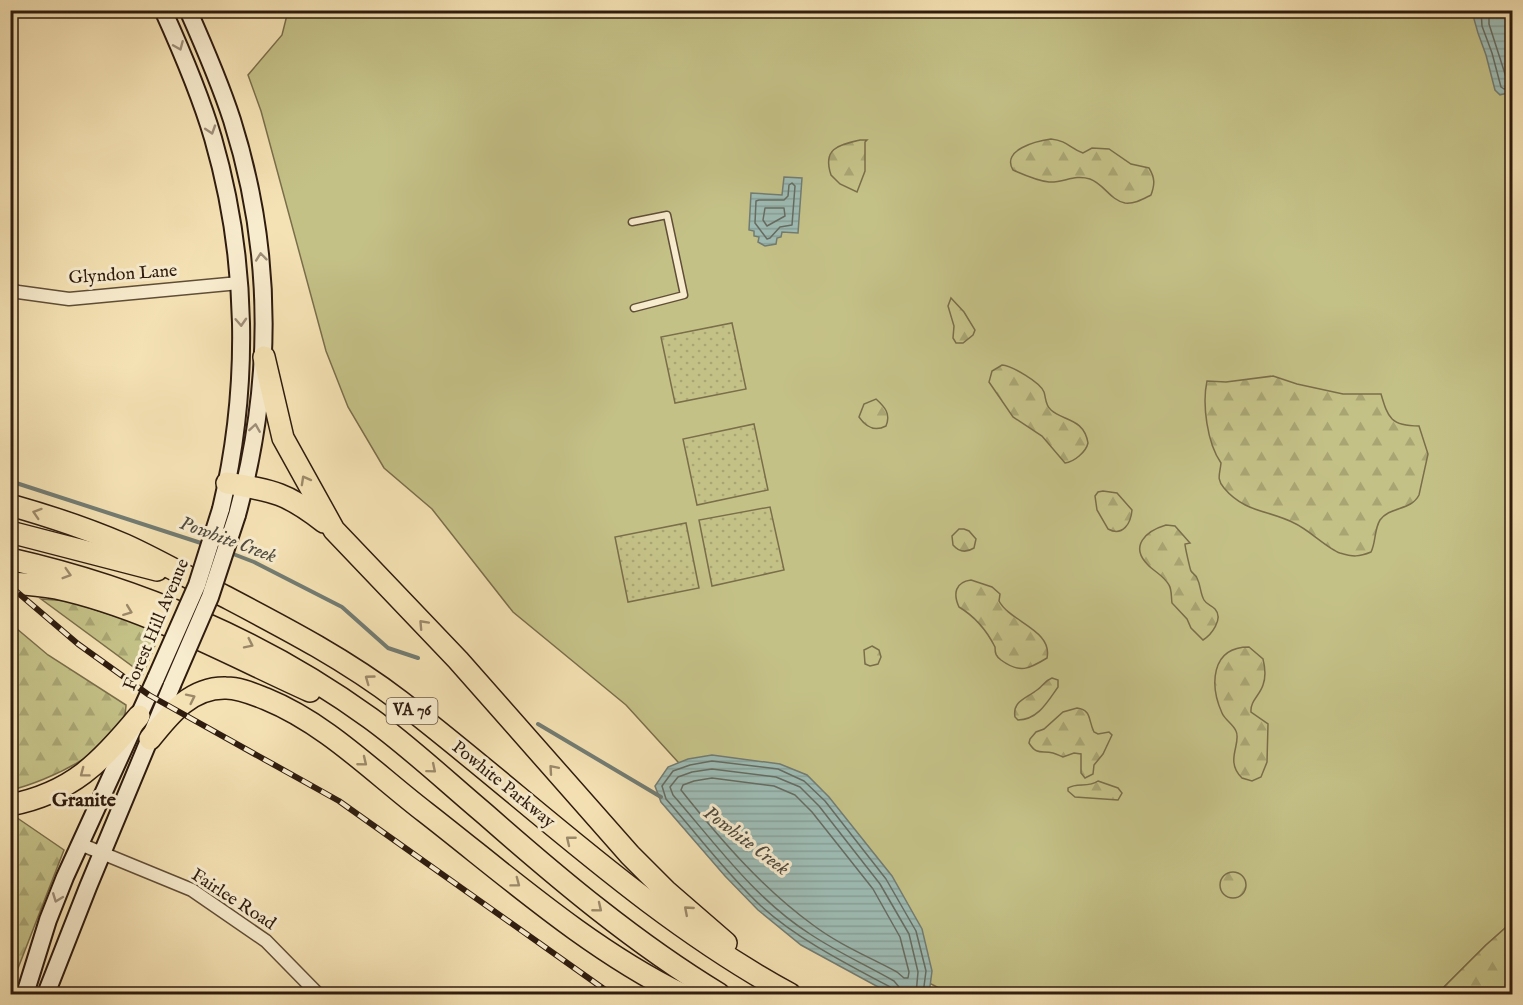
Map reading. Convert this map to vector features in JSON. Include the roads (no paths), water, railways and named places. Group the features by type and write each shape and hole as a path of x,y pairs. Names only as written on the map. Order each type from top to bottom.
{"highway":[{"path":"264,357 283,438 334,530"},
{"path":"236,484 285,495 301,504 334,530 458,660 630,855 666,891 785,992"},
{"name":"Powhite Parkway","path":"10,505 105,537 187,577 319,647 360,672 668,917 725,957 785,992"},
{"name":"VA 76","path":"10,531 187,577"},
{"name":"Powhite Parkway","path":"10,560 117,589 163,606 225,633 294,668 371,718 631,935 718,994"},
{"path":"10,583 74,593 149,619 371,718"},
{"path":"150,739 182,702 217,689 226,688 247,692 281,706 302,717 343,746 564,919 635,968 681,994"},
{"path":"10,805 40,797 79,777 109,752 139,716"}],"main road":[{"name":"Forest Hill Avenue","path":"163,10 191,75 213,138 225,185 237,255 242,328 236,484"},
{"name":"Forest Hill Avenue","path":"46,994 102,853 210,597 264,357 264,282 255,215 233,121 188,10"},
{"name":"Forest Hill Avenue","path":"25,994 48,920 80,844 229,512"}],"street":[{"name":"Glyndon Lane","path":"10,289 69,299 239,284"},
{"name":"Fairlee Road","path":"80,844 192,890 266,941 318,994"}],"lane":[{"path":"191,75 213,67"},
{"path":"632,222 667,215 684,295 634,308"}],"water":[{"path":"1476,11 1512,11 1512,92 1500,95 1495,90 1474,19"},
{"path":"784,177 802,178 798,233 782,232 776,244 765,246 758,242 759,237 754,236 754,231 749,230 751,193 782,195"},
{"path":"712,755 780,764 807,775 829,797 892,876 922,929 932,971 929,994 891,994 801,945 758,910 725,876 661,802 655,786 668,767 688,759"}],"waterway":[{"name":"Powhite Creek","path":"10,481 204,544"},
{"name":"Powhite Creek","path":"228,552 254,562 342,607 388,648 418,658"},
{"name":"Powhite Creek","path":"538,724 661,797"}],"railway":[{"path":"10,586 78,644 149,695 339,801 611,994"}],"district":[{"name":"Granite","path":"84,800"}]}
